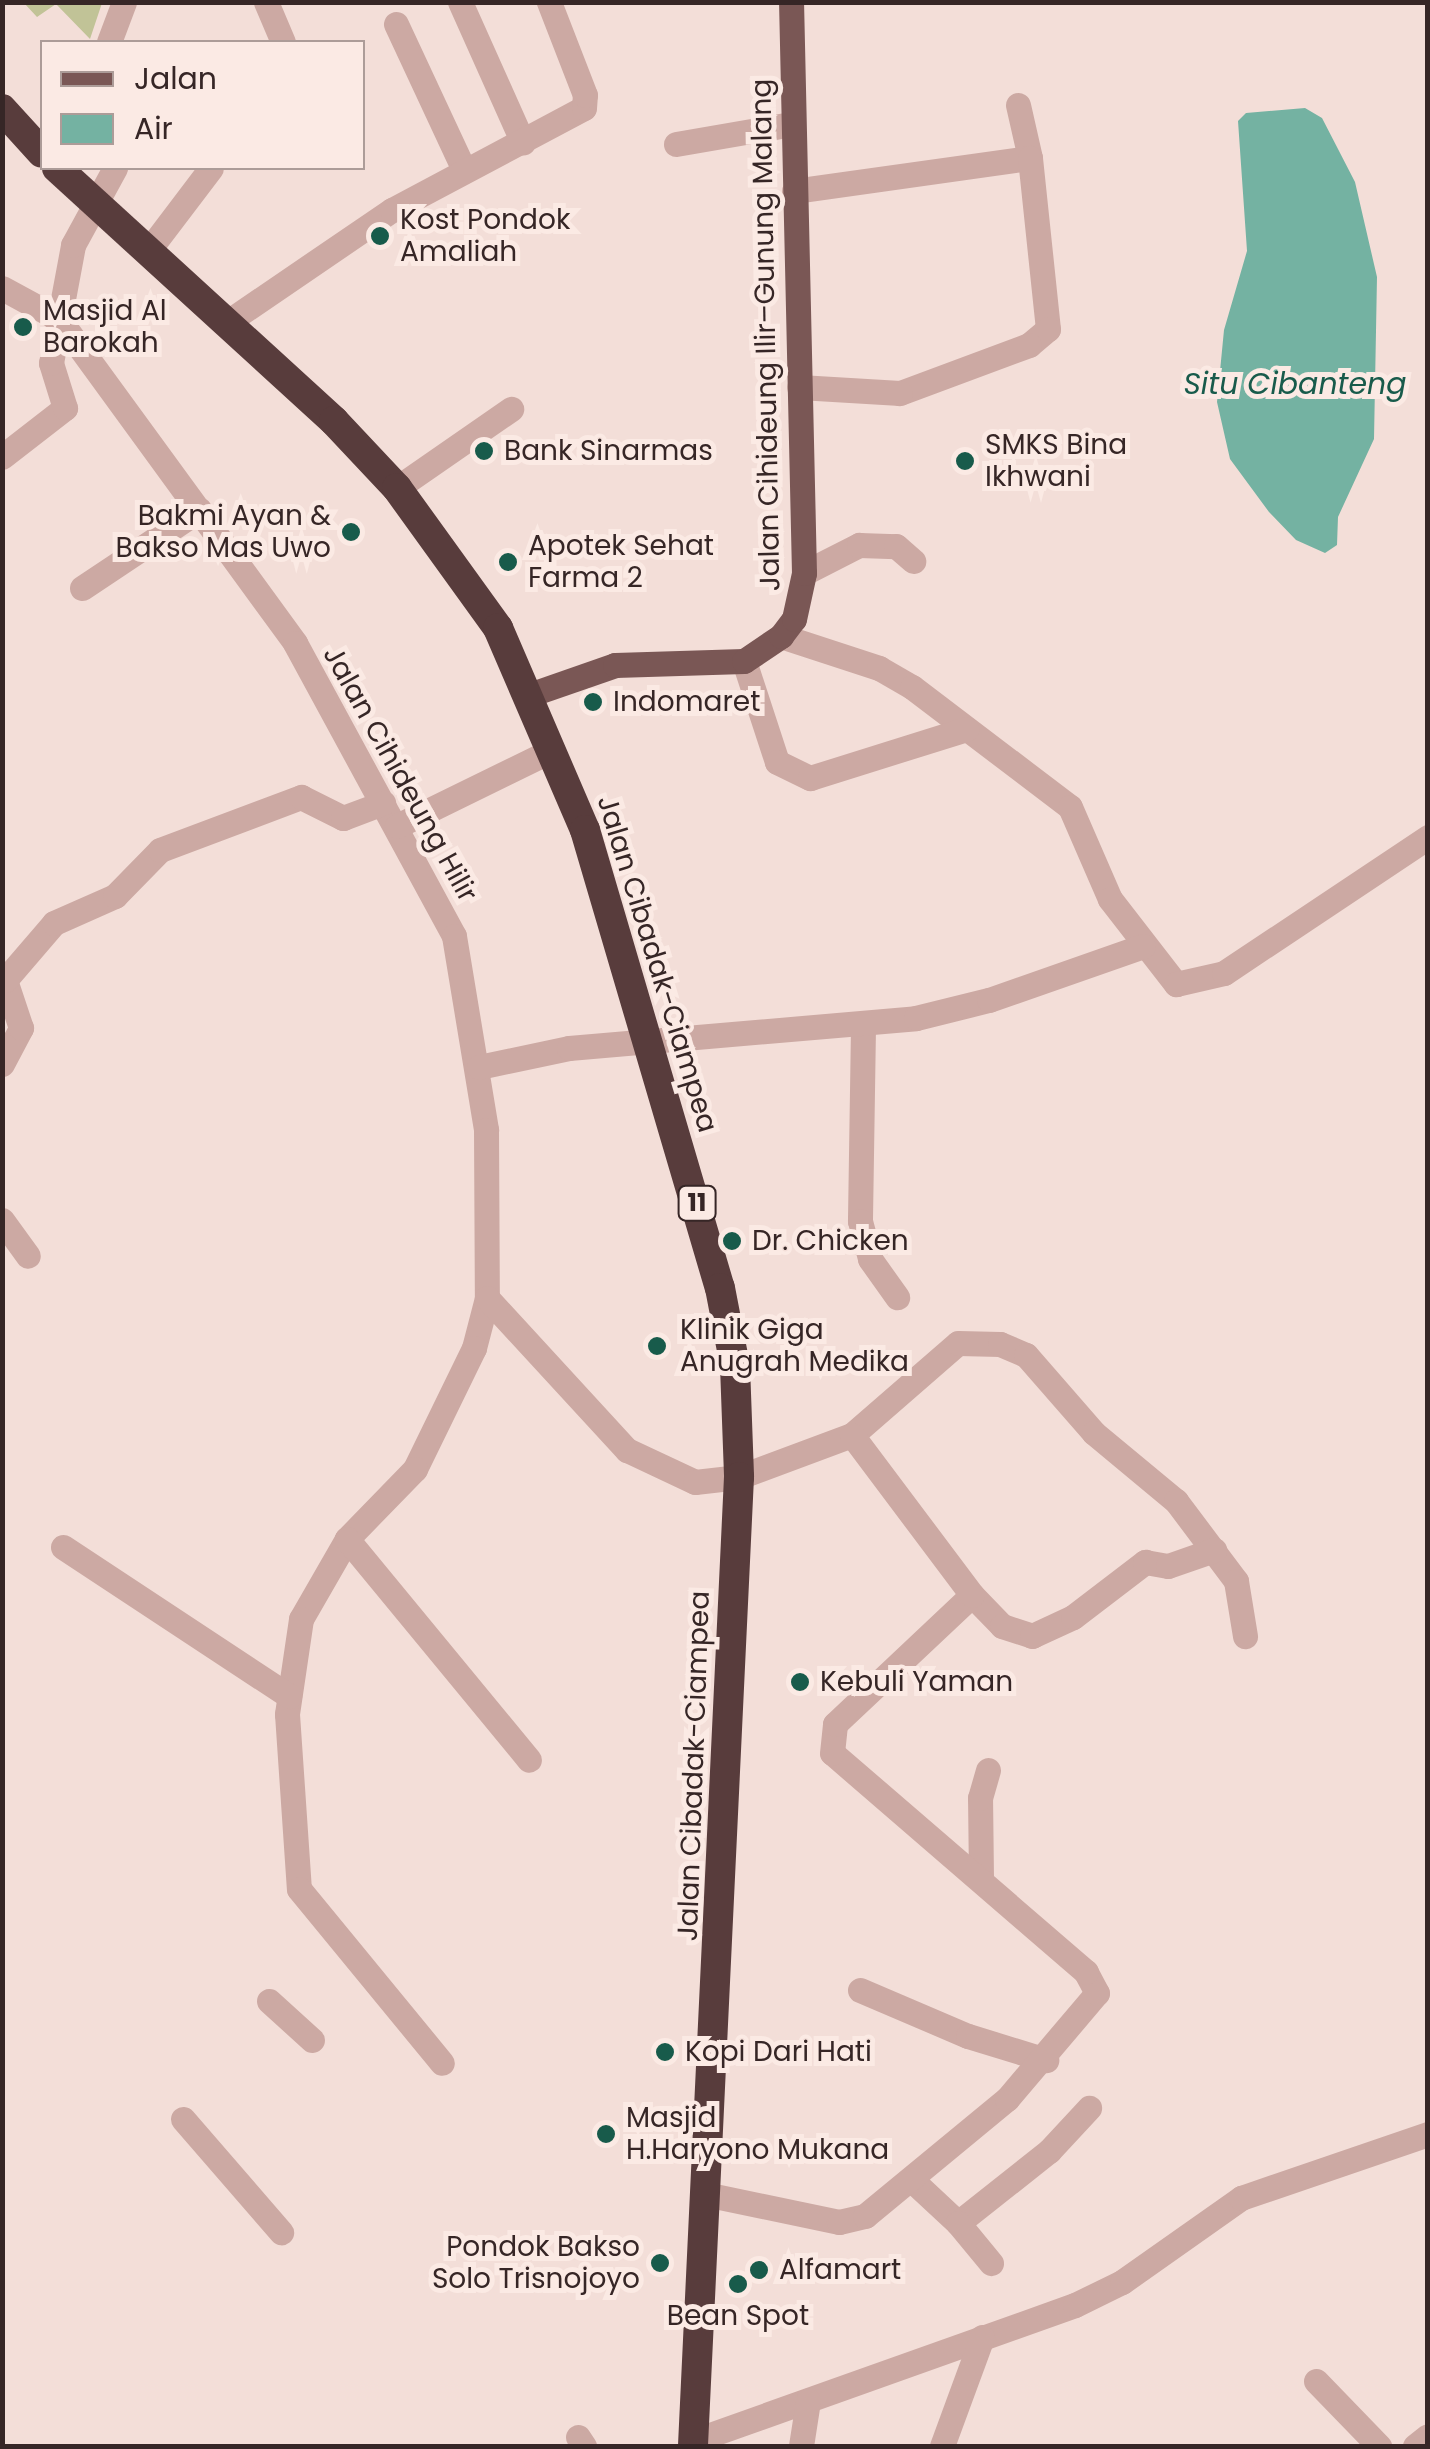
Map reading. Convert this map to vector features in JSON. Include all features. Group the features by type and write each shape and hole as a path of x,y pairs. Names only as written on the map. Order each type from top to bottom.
{"highway":[{"path":"2,109 40,151"},
{"name":"Jalan Cibadak-Ciampea","path":"59,170 92,204 229,322 396,488 498,628 584,830 720,1288 735,1366 739,1477 693,2444"}],"main road":[{"name":"Jalan Cihideung Ilir–Gunung Malang","path":"781,636 801,600 804,572 791,2"},
{"path":"529,695 615,665 744,661 781,636"}],"street":[{"path":"266,2 282,40"},
{"path":"460,2 523,143"},
{"path":"229,322 392,210 584,108 586,95 549,2"},
{"path":"110,40 124,3"},
{"path":"396,24 464,170"},
{"path":"799,387 900,394 1046,334 1030,158 1018,105"},
{"path":"676,144 792,124"},
{"path":"794,191 1030,158"},
{"path":"2,457 65,408 51,363 73,245 114,170"},
{"path":"148,251 209,170"},
{"path":"8,295 59,319"},
{"name":"Jalan Cihideung Hilir","path":"59,319 294,643 454,936 479,1067 492,1242 488,1298 474,1348 415,1468 347,1539 301,1620 289,1696 299,1889 442,2063"},
{"path":"396,488 511,409"},
{"path":"82,588 200,510"},
{"path":"804,572 859,544 896,546 914,560"},
{"path":"781,636 878,668 1070,807 1087,835 1110,899 1176,984 1198,983 1224,973 1428,837"},
{"path":"744,661 777,762 810,778 966,729"},
{"path":"397,826 552,750"},
{"path":"2,1064 20,1028 3,988 10,971 54,923 115,896 160,850 301,797 343,818 384,803"},
{"path":"479,1067 569,1048 863,1026 974,1005 1143,946"},
{"path":"863,1026 860,1221 870,1259 898,1296"},
{"path":"2,1220 28,1256"},
{"path":"488,1298 627,1450 695,1482 739,1477 852,1434 958,1343 1000,1344 1026,1355 1094,1433 1176,1501 1214,1550 1242,1596 1245,1636"},
{"path":"852,1434 972,1595 1002,1626 1032,1636 1072,1618 1145,1562 1168,1566 1214,1550"},
{"path":"347,1539 528,1760"},
{"path":"62,1547 289,1696"},
{"path":"705,2194 850,2222 914,2182 1046,2060 1097,1993 1094,1983 981,1877 839,1762 829,1740 835,1724 972,1595"},
{"path":"981,1877 980,1798 988,1770"},
{"path":"860,1990 968,2036 1046,2060"},
{"path":"269,2001 312,2040"},
{"path":"958,2223 1049,2151 1090,2108"},
{"path":"183,2119 280,2232"},
{"path":"693,2444 1122,2282 1241,2198 1428,2134"},
{"path":"914,2182 958,2223 991,2263"},
{"path":"942,2446 982,2337"},
{"path":"1316,2381 1379,2446"},
{"path":"801,2446 808,2401"},
{"path":"1414,2446 1428,2436"}],"green space":[{"path":"24,3 102,3 90,39 56,4 37,17"}],"water":[{"name":"Situ Cibanteng","path":"1305,108 1322,118 1355,182 1377,277 1374,439 1338,517 1337,545 1325,553 1296,540 1269,512 1230,459 1217,402 1224,330 1247,251 1238,121 1246,113"}],"place":[{"name":"Kost Pondok Amaliah","path":"380,236"},
{"name":"Masjid Al Barokah","path":"23,327"},
{"name":"Bank Sinarmas","path":"484,451"},
{"name":"SMKS Bina Ikhwani","path":"965,461"},
{"name":"Bakmi Ayan & Bakso Mas Uwo","path":"351,532"},
{"name":"Apotek Sehat Farma 2","path":"508,562"},
{"name":"Indomaret","path":"593,702"},
{"name":"Dr. Chicken","path":"732,1241"},
{"name":"Klinik Giga Anugrah Medika","path":"657,1346"},
{"name":"Kebuli Yaman","path":"800,1682"},
{"name":"Kopi Dari Hati","path":"665,2052"},
{"name":"Masjid H.Haryono Mukana","path":"606,2134"},
{"name":"Pondok Bakso Solo Trisnojoyo","path":"660,2263"},
{"name":"Alfamart","path":"759,2270"},
{"name":"Bean Spot","path":"738,2284"}]}
